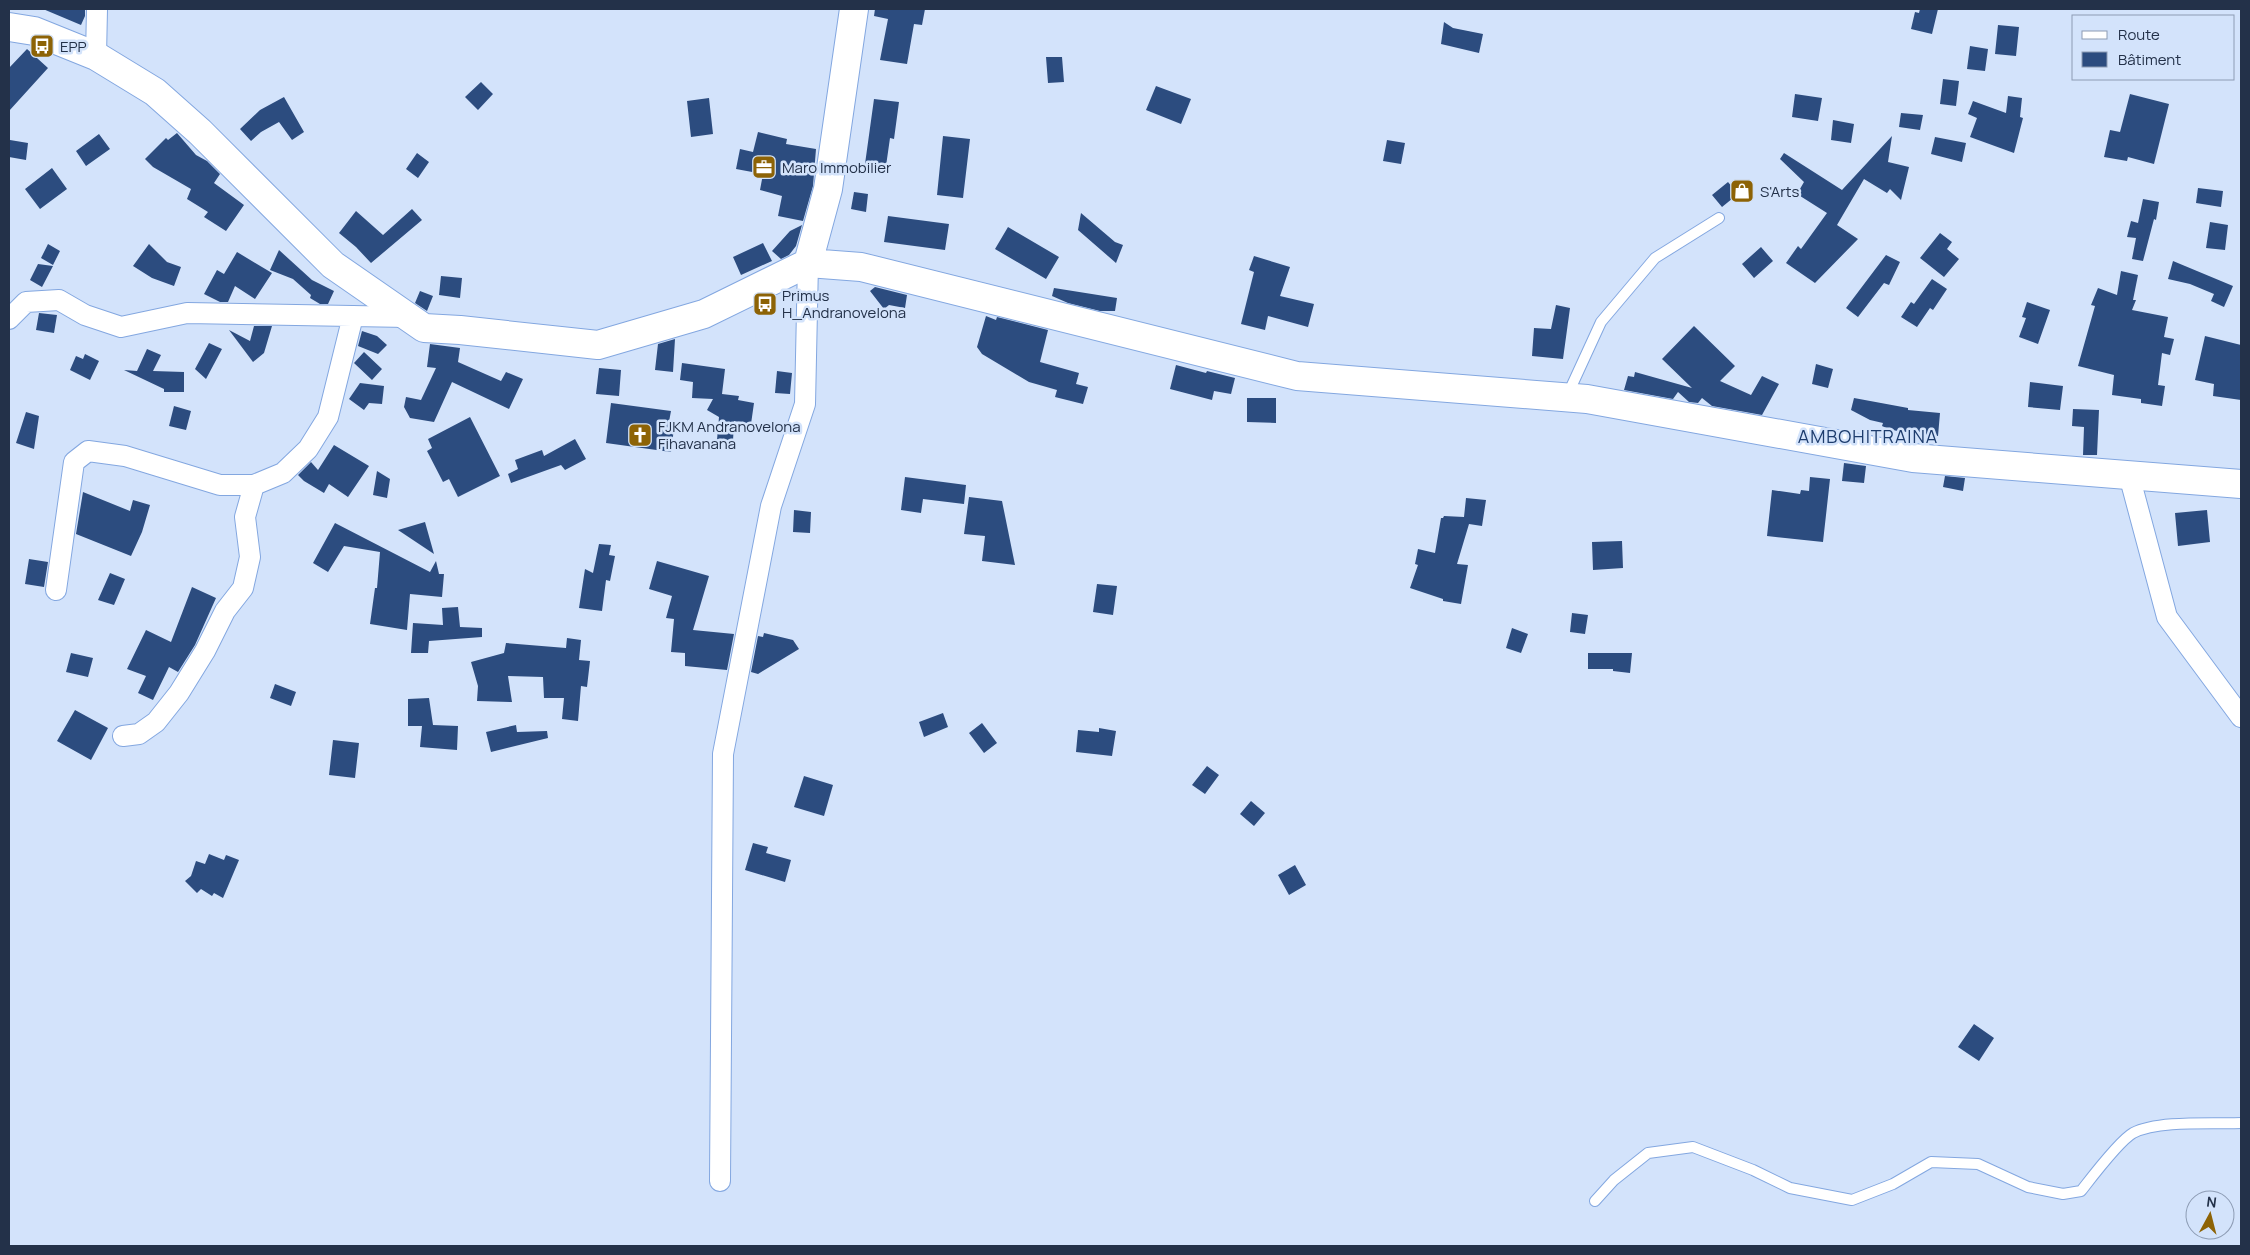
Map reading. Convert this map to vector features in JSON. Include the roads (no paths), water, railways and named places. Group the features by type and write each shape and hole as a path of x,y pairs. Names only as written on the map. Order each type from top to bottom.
{"street":[{"path":"96,56 97,9"},
{"path":"720,1181 723,754 771,506 805,404 808,263 828,189 854,9"},
{"path":"9,27 34,31 96,56 155,92 200,132 333,266 424,328 460,330 598,345 704,314 808,263 861,267 1297,376 1587,399 1913,458 2241,484"},
{"path":"9,319 26,302 59,300 84,315 121,327 187,313 408,317"},
{"path":"56,590 74,462 88,451 125,456 220,485 254,486 283,473 308,449 328,417 353,316"},
{"path":"2129,475 2167,617 2241,717"},
{"path":"123,736 139,734 156,722 179,693 205,651 225,611 243,588 250,557 245,517 254,486"}],"lane":[{"path":"1566,397 1601,322 1655,258 1719,218"},
{"path":"1595,1201 1614,1180 1648,1153 1693,1147 1753,1170 1790,1188 1852,1200 1893,1184 1931,1162 1978,1164 2028,1187 2063,1194 2081,1191 2102,1164 2133,1133 2161,1126 2241,1123"}],"place":[{"name":"EPP","path":"42,46"},
{"name":"Maro Immobilier","path":"764,167"},
{"name":"S'Arts","path":"1742,191"},
{"name":"Primus H_Andranovelona","path":"765,304"},
{"name":"FJKM Andranovelona Fihavanana","path":"640,435"}],"district":[{"name":"AMBOHITRAINA","path":"1868,436"}]}
